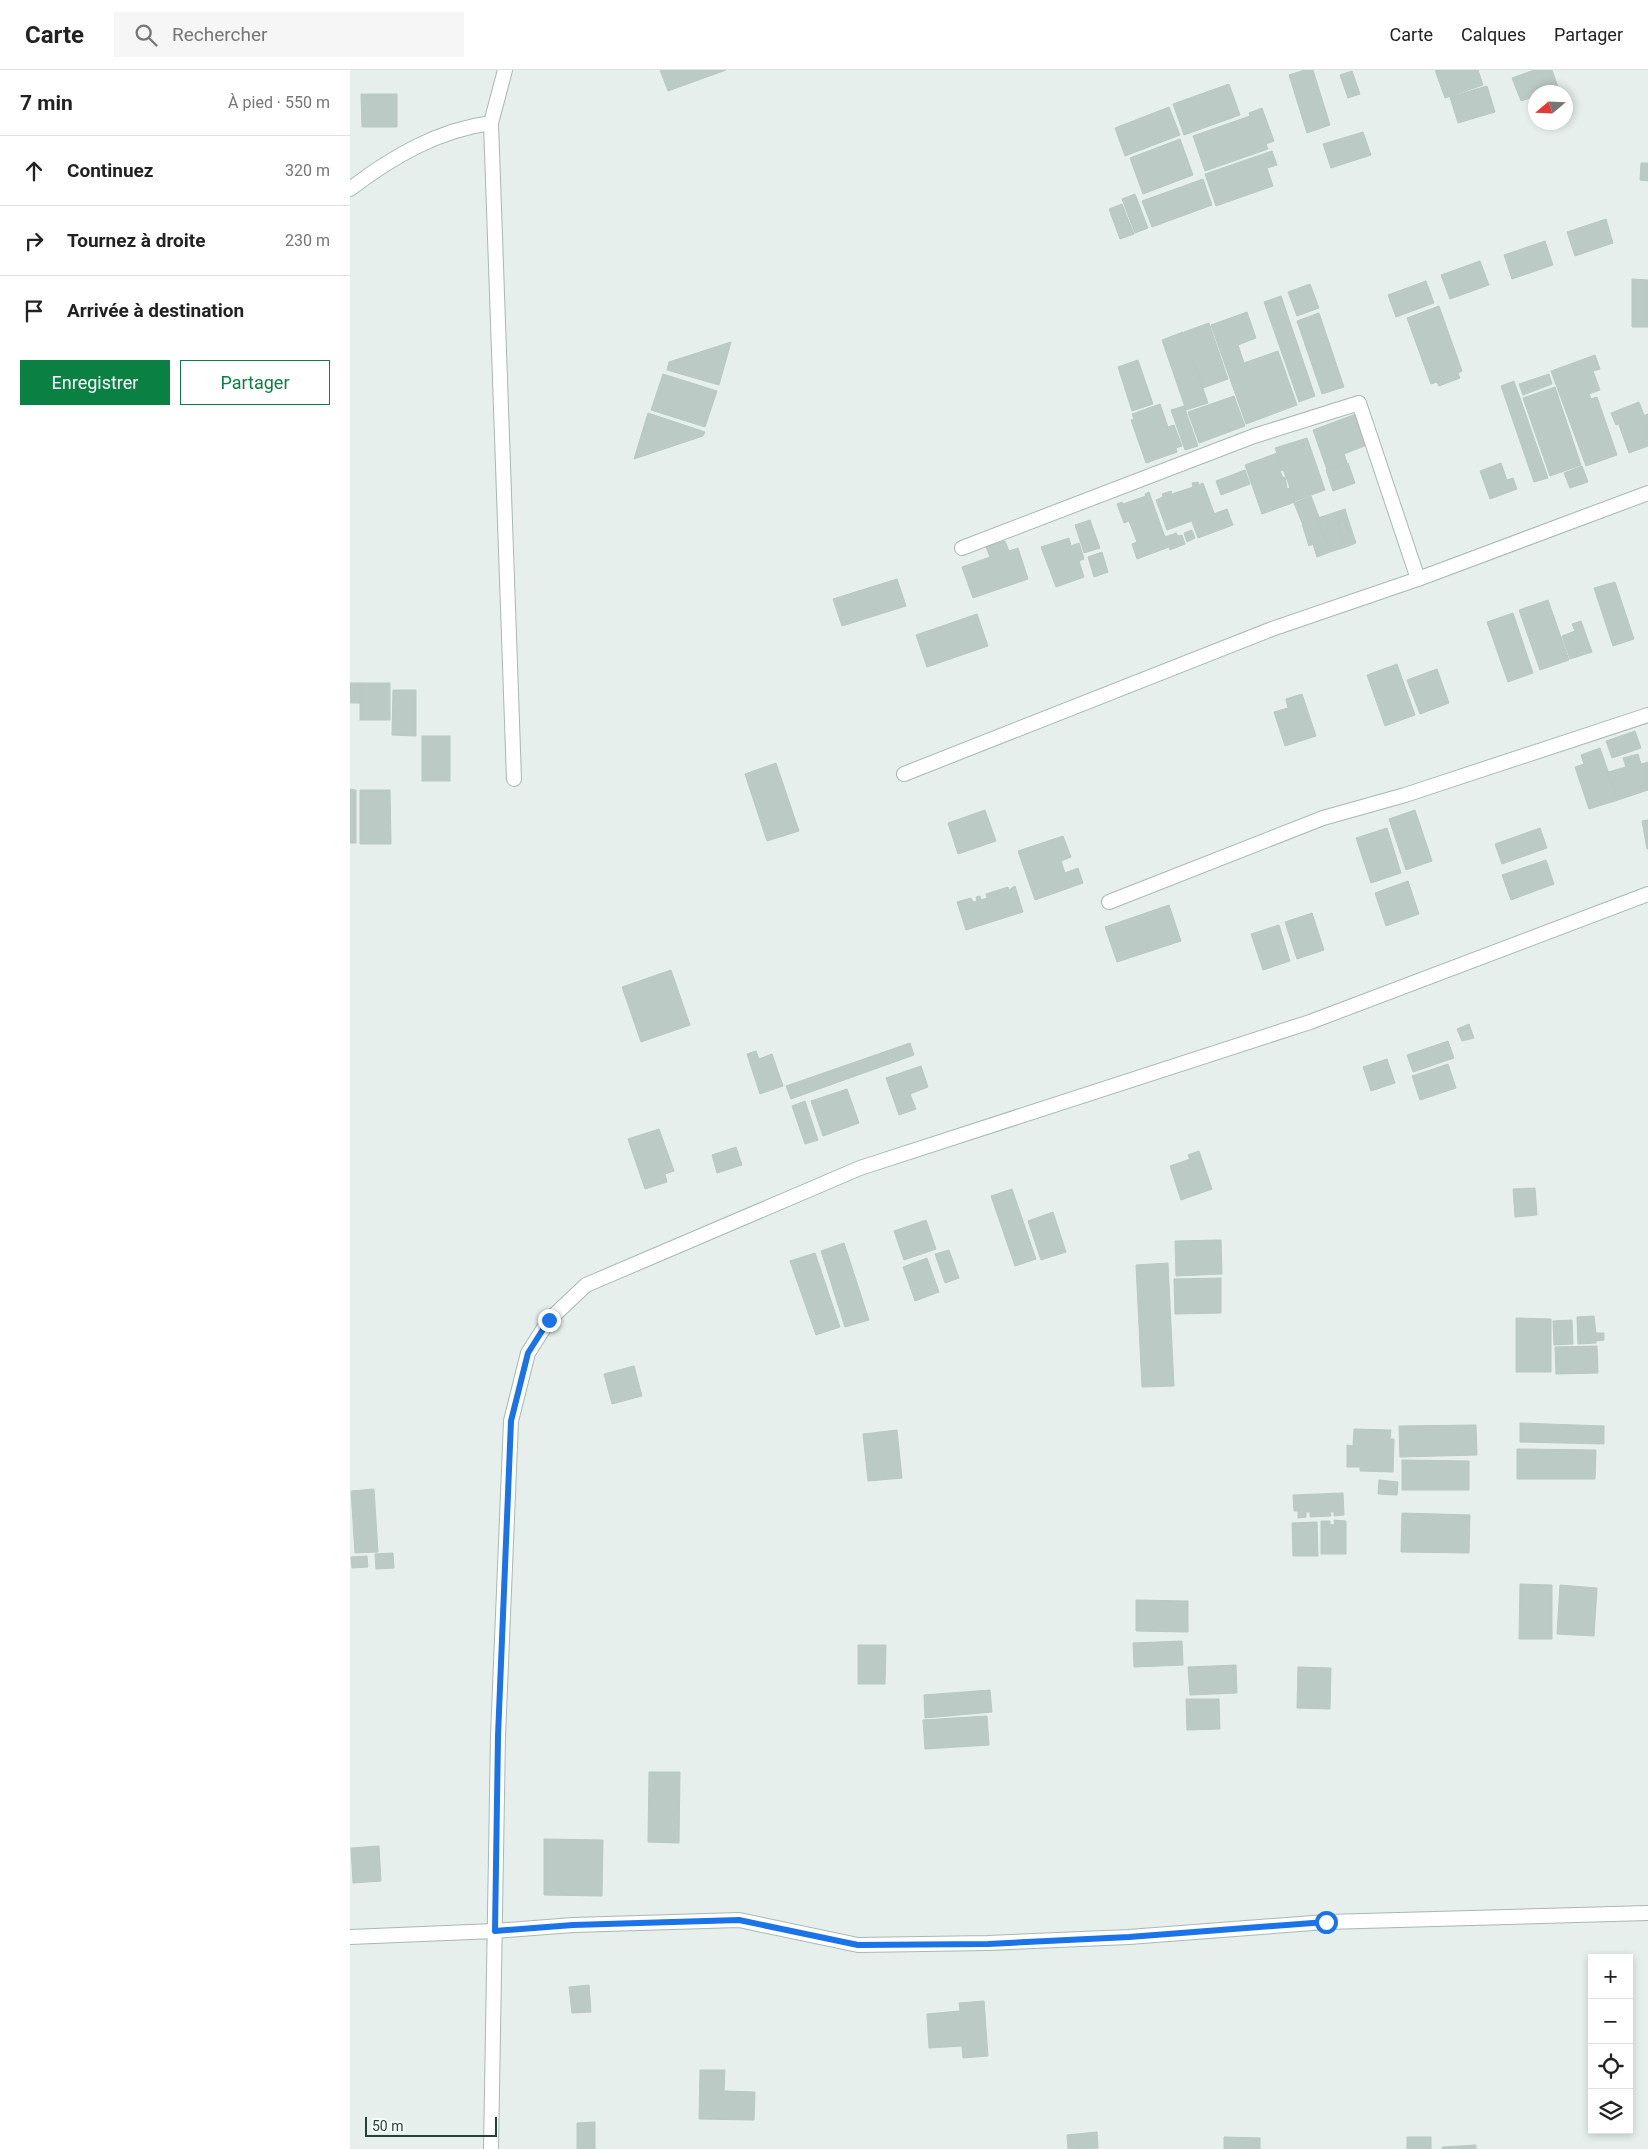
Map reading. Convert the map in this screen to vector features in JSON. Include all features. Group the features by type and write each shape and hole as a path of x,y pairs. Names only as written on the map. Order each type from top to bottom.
{"street":[{"path":"505,70 491,123 514,779"},
{"path":"350,189 384,163 412,148 466,126 491,123"},
{"path":"962,548 1254,436 1359,403 1418,579"},
{"path":"904,774 1272,629 1418,579 1648,493"},
{"path":"1109,902 1323,818 1405,795 1648,715"},
{"path":"491,2149 498,1736 511,1421 528,1353 549,1320 586,1285 860,1168 1310,1022 1648,894"},
{"path":"350,1937 495,1931 573,1925 739,1920 858,1945 988,1944 1129,1937 1326,1922 1648,1913"}],"building":[{"path":"660,70 726,70 668,91"},
{"path":"1305,70 1313,70 1330,125 1307,133 1289,75"},
{"path":"1435,70 1478,70 1483,85 1445,98"},
{"path":"1534,70 1552,70 1557,85 1528,85 1528,99 1521,101 1512,78"},
{"path":"1352,71 1360,94 1348,98 1340,75"},
{"path":"1229,84 1240,115 1184,135 1173,104"},
{"path":"1487,86 1495,112 1458,123 1450,97"},
{"path":"361,94 397,94 397,127 362,127"},
{"path":"1169,107 1180,135 1125,156 1115,128"},
{"path":"1262,108 1274,141 1266,144 1268,149 1205,171 1193,136 1250,116 1249,113"},
{"path":"1363,132 1371,155 1331,168 1323,144"},
{"path":"1180,139 1193,175 1143,194 1130,158"},
{"path":"1272,151 1277,165 1267,168 1273,186 1216,206 1205,174"},
{"path":"1641,163 1648,163 1648,181 1640,180"},
{"path":"1203,179 1212,205 1152,227 1142,201"},
{"path":"1135,194 1148,228 1135,233 1122,199"},
{"path":"1122,204 1134,234 1120,239 1109,209"},
{"path":"1606,219 1613,243 1575,256 1567,232"},
{"path":"1545,241 1553,265 1512,279 1504,255"},
{"path":"1480,261 1489,285 1450,299 1441,275"},
{"path":"1632,279 1648,280 1648,327 1632,327"},
{"path":"1426,281 1434,303 1396,317 1388,295"},
{"path":"1310,284 1319,308 1297,316 1288,292"},
{"path":"1281,296 1315,396 1299,402 1264,302"},
{"path":"1439,306 1462,371 1458,373 1460,378 1439,386 1437,382 1431,384 1407,318"},
{"path":"1247,312 1256,338 1238,345 1244,363 1278,351 1297,405 1246,424 1211,325"},
{"path":"1319,313 1344,387 1322,394 1297,321"},
{"path":"1209,323 1228,379 1203,388 1184,332"},
{"path":"1183,332 1208,403 1186,410 1162,340"},
{"path":"731,342 719,385 667,370 669,362"},
{"path":"1595,355 1600,369 1593,371 1600,390 1589,394 1591,399 1597,397 1617,455 1586,466 1551,371"},
{"path":"1138,360 1153,404 1132,411 1118,367"},
{"path":"663,374 717,391 705,427 651,410"},
{"path":"1549,374 1552,384 1523,395 1519,384"},
{"path":"1514,381 1548,478 1534,482 1501,386"},
{"path":"1555,387 1581,465 1550,476 1523,398"},
{"path":"1234,396 1245,426 1199,443 1188,412"},
{"path":"1639,402 1644,415 1616,425 1611,413"},
{"path":"1160,404 1168,427 1174,425 1182,446 1176,448 1177,452 1146,463 1131,420 1134,419 1132,414"},
{"path":"1184,406 1198,446 1185,450 1171,410"},
{"path":"648,413 705,432 703,436 634,459"},
{"path":"1356,414 1367,445 1344,454 1347,463 1327,470 1313,430"},
{"path":"1648,414 1648,446 1629,453 1619,425"},
{"path":"1307,438 1325,490 1295,501 1275,448"},
{"path":"1277,453 1283,470 1280,471 1283,478 1285,477 1287,489 1290,488 1295,502 1262,514 1245,465"},
{"path":"1348,463 1355,483 1333,491 1326,470"},
{"path":"1501,463 1507,480 1513,478 1517,489 1490,499 1480,471"},
{"path":"1582,466 1588,482 1570,488 1564,473"},
{"path":"1245,470 1250,484 1221,495 1216,481"},
{"path":"1198,482 1199,485 1203,483 1214,513 1167,530 1156,500 1163,497 1162,494 1171,491 1172,494 1193,487 1192,483"},
{"path":"1149,492 1165,537 1176,533 1178,536 1182,535 1185,544 1170,550 1169,547 1137,559 1132,544 1137,542 1129,521 1124,523 1117,504 1122,502 1123,504 1146,496 1145,494"},
{"path":"1311,496 1319,517 1302,523 1294,503"},
{"path":"1227,509 1233,525 1198,538 1192,522"},
{"path":"1345,509 1348,519 1337,522 1346,547 1330,552 1318,518"},
{"path":"1318,518 1330,552 1317,557 1313,544 1309,546 1302,524"},
{"path":"1348,519 1356,543 1346,547 1337,522"},
{"path":"1090,520 1100,548 1084,553 1075,525"},
{"path":"1192,530 1195,538 1187,542 1184,533"},
{"path":"1069,538 1071,546 1079,543 1084,559 1079,561 1084,577 1056,587 1041,547"},
{"path":"1005,541 1009,551 1018,548 1028,579 973,598 962,567 990,557 986,547"},
{"path":"1102,552 1108,572 1094,577 1088,557"},
{"path":"897,579 906,606 842,626 833,599"},
{"path":"1615,582 1634,639 1613,646 1594,588"},
{"path":"1548,600 1569,660 1540,670 1519,610"},
{"path":"1513,613 1533,673 1508,682 1487,622"},
{"path":"977,614 988,646 927,667 916,635"},
{"path":"1581,621 1592,652 1570,659 1562,636 1575,631 1572,624"},
{"path":"1397,664 1415,715 1385,726 1367,675"},
{"path":"1437,669 1449,703 1420,714 1407,680"},
{"path":"350,683 360,683 360,703 350,703"},
{"path":"360,683 390,683 390,720 360,720"},
{"path":"393,690 416,690 416,736 392,735"},
{"path":"1302,694 1316,736 1285,746 1274,712 1288,708 1286,699"},
{"path":"1635,731 1641,748 1612,758 1606,741"},
{"path":"422,736 450,736 450,781 422,781"},
{"path":"1600,748 1618,800 1589,809 1575,767 1584,764 1581,755"},
{"path":"1638,754 1641,764 1648,762 1648,790 1618,800 1608,772 1626,767 1623,758"},
{"path":"776,763 799,831 767,841 745,774"},
{"path":"350,789 356,790 356,843 350,843"},
{"path":"360,790 390,790 391,844 360,844"},
{"path":"985,810 996,841 958,854 948,823"},
{"path":"1415,810 1432,861 1406,870 1389,819"},
{"path":"1648,820 1648,849 1647,849 1642,821"},
{"path":"1387,828 1401,873 1371,883 1356,838"},
{"path":"1540,828 1547,848 1502,864 1495,844"},
{"path":"1063,836 1071,857 1061,861 1065,873 1078,868 1083,883 1035,900 1018,851"},
{"path":"1546,860 1554,884 1511,900 1502,875"},
{"path":"1408,881 1419,914 1386,926 1375,893"},
{"path":"1015,886 1023,912 966,930 957,902 971,898 973,902 977,901 976,897 980,896 981,900 987,898 986,894 1008,887 1009,890"},
{"path":"1169,905 1181,941 1117,962 1105,927"},
{"path":"1312,913 1324,950 1297,959 1285,922"},
{"path":"1279,925 1290,961 1263,970 1251,934"},
{"path":"671,970 690,1025 641,1042 622,987"},
{"path":"1469,1024 1474,1038 1462,1041 1457,1029"},
{"path":"1448,1041 1454,1058 1413,1072 1407,1055"},
{"path":"910,1043 914,1055 791,1099 786,1086"},
{"path":"756,1051 759,1059 772,1054 783,1086 760,1094 747,1054"},
{"path":"1387,1059 1395,1083 1371,1091 1363,1067"},
{"path":"1448,1064 1456,1088 1420,1100 1412,1076"},
{"path":"921,1066 928,1087 910,1094 916,1109 899,1115 886,1078"},
{"path":"847,1089 859,1123 823,1136 811,1101"},
{"path":"805,1101 818,1140 805,1144 792,1106"},
{"path":"659,1129 674,1171 665,1174 667,1182 645,1189 628,1139"},
{"path":"736,1147 742,1165 717,1173 712,1155"},
{"path":"1199,1151 1212,1189 1181,1200 1170,1166 1190,1159 1188,1155"},
{"path":"1535,1188 1537,1215 1515,1217 1513,1189"},
{"path":"1012,1189 1036,1259 1015,1266 991,1196"},
{"path":"1053,1212 1066,1252 1041,1260 1028,1221"},
{"path":"926,1220 936,1249 904,1260 894,1231"},
{"path":"1221,1240 1222,1274 1176,1276 1175,1241"},
{"path":"844,1243 869,1320 845,1327 821,1251"},
{"path":"949,1250 959,1278 945,1283 935,1254"},
{"path":"815,1253 840,1327 816,1335 790,1261"},
{"path":"927,1258 939,1292 915,1301 903,1267"},
{"path":"1168,1263 1174,1386 1142,1387 1136,1265"},
{"path":"1221,1278 1221,1313 1175,1314 1174,1279"},
{"path":"1594,1316 1596,1333 1604,1333 1604,1340 1596,1341 1596,1343 1578,1344 1577,1317"},
{"path":"1516,1318 1551,1319 1551,1372 1516,1372"},
{"path":"1572,1320 1573,1344 1554,1345 1553,1321"},
{"path":"1597,1346 1598,1373 1556,1374 1555,1347"},
{"path":"634,1366 642,1396 612,1404 604,1374"},
{"path":"1520,1423 1604,1426 1604,1444 1520,1442"},
{"path":"1476,1425 1477,1455 1400,1457 1399,1426"},
{"path":"1354,1429 1391,1430 1390,1439 1394,1439 1393,1472 1360,1471 1360,1467 1347,1467 1347,1445 1353,1446"},
{"path":"897,1430 902,1478 868,1481 863,1434"},
{"path":"1517,1449 1596,1450 1595,1479 1517,1479"},
{"path":"1402,1460 1469,1461 1469,1490 1402,1490"},
{"path":"1379,1480 1398,1482 1397,1495 1378,1494"},
{"path":"374,1489 378,1552 355,1553 351,1491"},
{"path":"1343,1493 1344,1515 1334,1516 1334,1512 1330,1512 1331,1516 1310,1517 1310,1512 1306,1512 1306,1517 1298,1518 1298,1511 1294,1511 1293,1495"},
{"path":"1402,1513 1470,1515 1469,1553 1401,1552"},
{"path":"1334,1520 1346,1521 1346,1554 1321,1554 1321,1521 1330,1521 1330,1525 1335,1524"},
{"path":"1317,1522 1318,1556 1293,1556 1292,1523"},
{"path":"393,1553 394,1568 376,1569 375,1554"},
{"path":"367,1556 368,1567 352,1568 351,1557"},
{"path":"1520,1584 1552,1585 1552,1639 1519,1639"},
{"path":"1560,1585 1597,1588 1594,1636 1557,1634"},
{"path":"1136,1600 1188,1601 1188,1632 1136,1631"},
{"path":"1182,1641 1183,1665 1134,1667 1133,1643"},
{"path":"858,1645 886,1645 885,1684 858,1684"},
{"path":"1236,1665 1237,1693 1190,1695 1188,1667"},
{"path":"1298,1667 1331,1668 1330,1709 1297,1708"},
{"path":"990,1690 992,1712 925,1718 924,1695"},
{"path":"1186,1699 1219,1699 1220,1729 1187,1730"},
{"path":"987,1716 989,1745 925,1749 923,1720"},
{"path":"649,1772 680,1772 679,1843 648,1842"},
{"path":"544,1839 603,1840 602,1896 544,1895"},
{"path":"379,1846 381,1881 353,1883 351,1848"},
{"path":"589,1985 591,2012 572,2013 569,1987"},
{"path":"984,2001 988,2056 963,2058 962,2046 929,2048 927,2014 960,2011 959,2003"},
{"path":"700,2070 725,2070 724,2091 755,2092 754,2120 699,2119"},
{"path":"595,2122 595,2149 577,2149 577,2123"},
{"path":"1097,2132 1098,2148 1068,2149 1067,2135"},
{"path":"1224,2137 1260,2138 1260,2149 1224,2149"},
{"path":"1407,2137 1431,2137 1431,2149 1407,2149"},
{"path":"1476,2145 1476,2149 1442,2149 1442,2147"}],"route":[{"path":"549,1320 528,1353 511,1421 498,1736 495,1931 573,1925 739,1920 858,1945 988,1944 1129,1937 1326,1922"}]}
